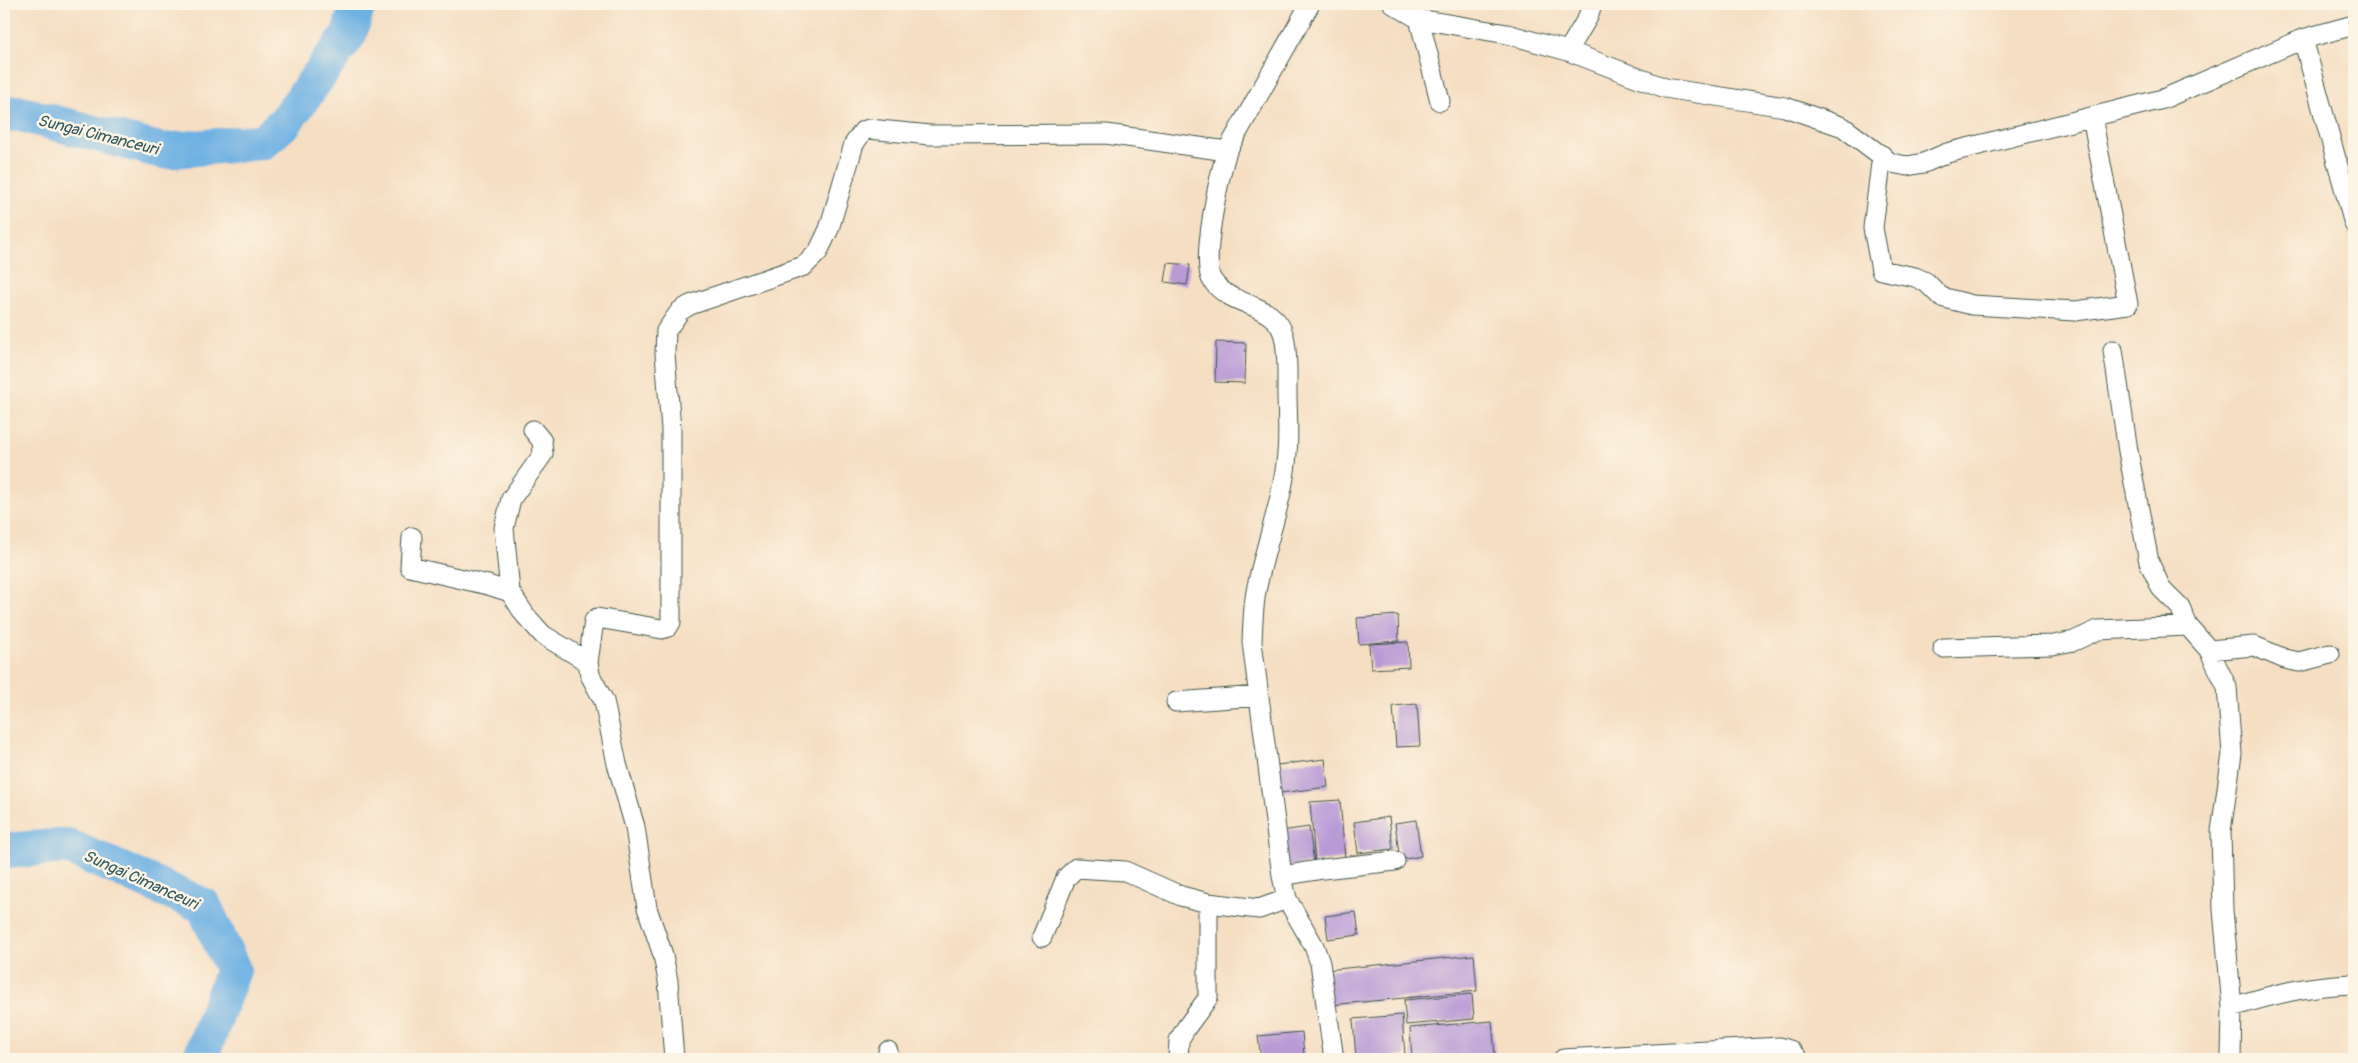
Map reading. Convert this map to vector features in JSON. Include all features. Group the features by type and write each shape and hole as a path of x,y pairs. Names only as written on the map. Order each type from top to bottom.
{"street":[{"path":"1310,4 1227,151 1212,220 1208,264 1211,279 1220,290 1235,300 1261,309 1279,323 1284,336 1287,372 1287,453 1276,518 1254,603 1252,642 1282,876 1287,899 1314,946 1320,963 1334,1059"},
{"path":"1393,4 1419,18 1507,34 1568,51 1664,88 1785,108 1843,127 1891,163 1907,166 1924,163 1947,153 2163,99 2303,39 2354,25"},
{"path":"1568,51 1588,17 1592,4"},
{"path":"1419,18 1440,101"},
{"path":"2303,39 2354,224"},
{"path":"1882,155 1873,228 1881,270 1915,277 1926,282 1941,297 1972,305 2074,311 2128,304 2092,117"},
{"path":"674,1059 668,981 663,955 647,908 635,827 617,764 604,701 590,675 588,662 594,622 597,618 662,629 668,627 671,622 671,429 665,354 666,331 680,311 690,305 804,266 818,252 829,229 854,144 863,130 930,135 1106,134 1227,151"},
{"path":"2114,350 2128,451 2149,562 2161,588 2180,607 2188,626 2209,650 2227,687 2232,754 2221,831 2223,910 2232,1007 2231,1059"},
{"path":"533,430 542,441 544,447 543,454 511,499 504,528 510,592 525,615 543,635 588,662"},
{"path":"412,537 410,567 488,584 510,592"},
{"path":"1943,648 2054,644 2074,641 2098,630 2188,626"},
{"path":"2209,650 2254,646 2285,660 2299,662 2330,654"},
{"path":"1176,702 1259,696"},
{"path":"1282,876 1323,869 1395,861"},
{"path":"1042,937 1066,878 1076,868 1125,871 1181,896 1208,903 1259,909 1287,899"},
{"path":"1178,1059 1179,1040 1208,998 1208,903"},
{"path":"2232,1007 2286,991 2320,985 2354,984"},
{"path":"1563,1059 1693,1055 1780,1047 1790,1050 1798,1059"}],"building":[{"path":"1168,263 1190,265 1187,285 1165,282"},
{"path":"1216,342 1246,343 1245,383 1215,382"},
{"path":"1398,615 1399,641 1359,644 1357,618"},
{"path":"1408,642 1409,667 1371,669 1369,644"},
{"path":"1417,704 1420,746 1396,747 1393,706"},
{"path":"1325,759 1328,787 1280,793 1277,765"},
{"path":"1340,800 1345,859 1315,862 1310,802"},
{"path":"1389,817 1393,849 1358,853 1354,822"},
{"path":"1416,820 1421,856 1400,860 1395,823"},
{"path":"1309,827 1314,863 1286,867 1281,831"},
{"path":"1356,912 1359,935 1328,939 1325,916"},
{"path":"1474,955 1477,991 1331,1005 1327,970"},
{"path":"1472,994 1474,1019 1406,1025 1404,1000"},
{"path":"1402,1015 1405,1056 1356,1059 1353,1019"},
{"path":"1492,1021 1495,1056 1461,1059 1412,1059 1410,1028"},
{"path":"1302,1032 1304,1055 1284,1057 1284,1059 1261,1059 1258,1036"}],"waterway":[{"name":"Sungai Cimanceuri","path":"4,115 17,113 163,151 262,142 285,122 349,34 358,4"},
{"name":"Sungai Cimanceuri","path":"4,851 67,846 204,906 233,970 200,1059"}]}
